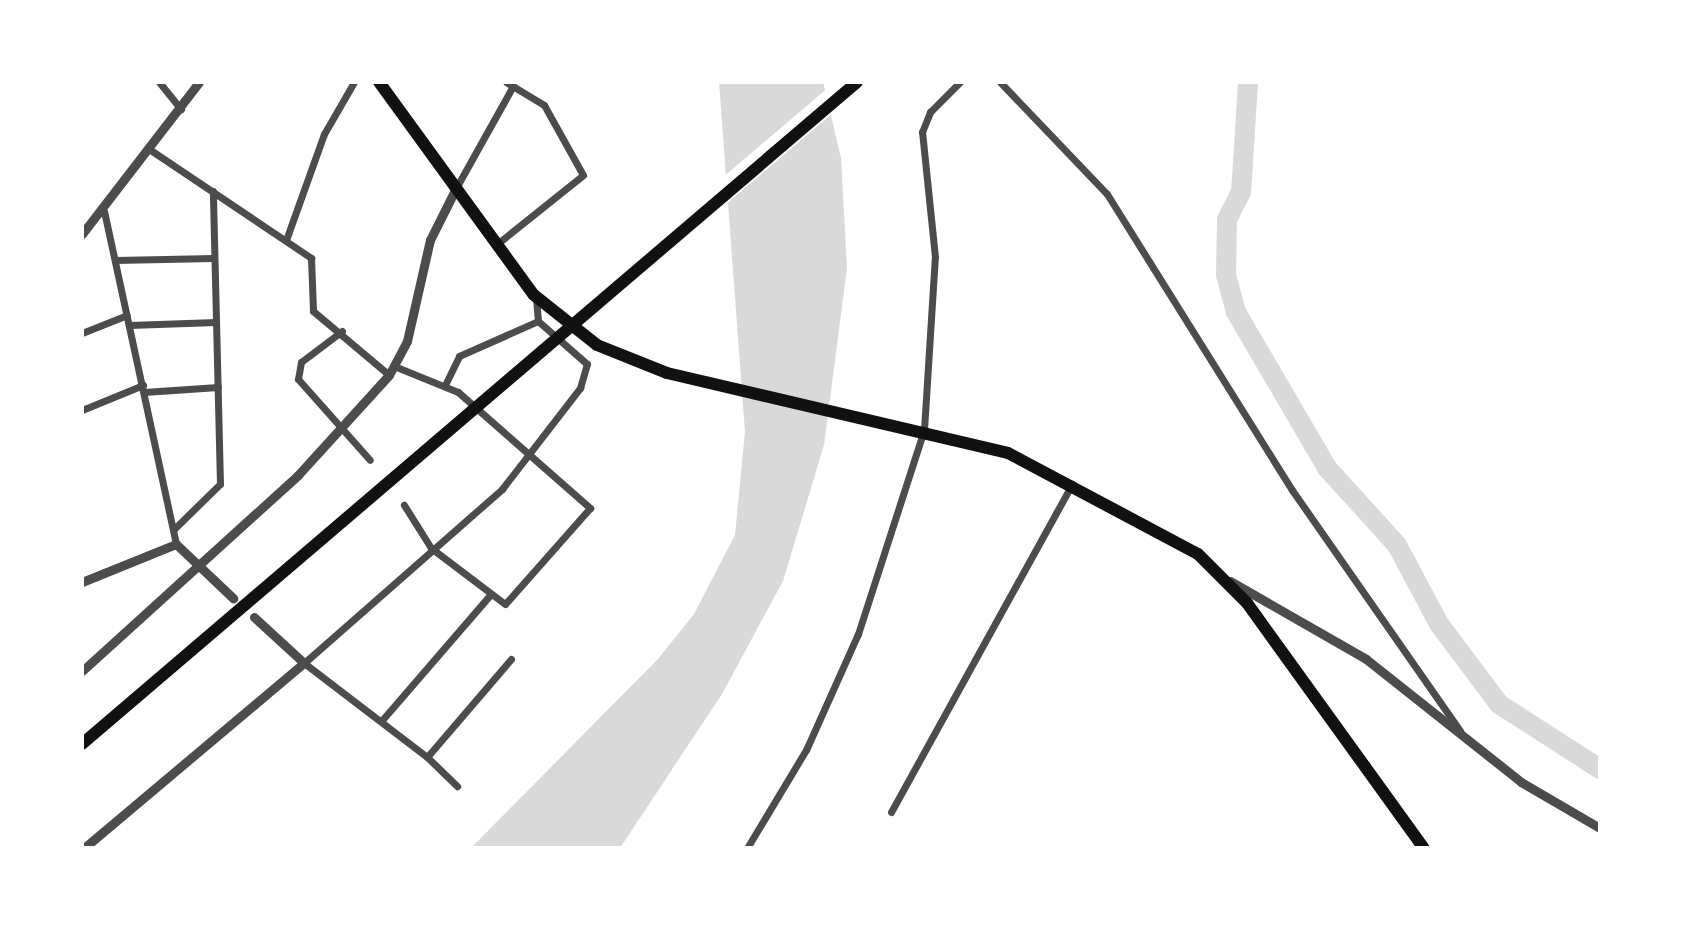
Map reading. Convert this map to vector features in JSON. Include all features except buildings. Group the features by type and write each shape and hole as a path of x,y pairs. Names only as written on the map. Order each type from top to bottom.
{"highway":[{"path":"379,82 534,295 597,345 667,373 919,429 1008,453 1073,482 1150,524 1230,581 1424,848"},
{"path":"82,744 857,82"}],"street":[{"path":"159,82 181,109"},
{"path":"82,234 152,151 199,82"},
{"path":"286,240 324,134 354,82"},
{"path":"747,848 806,750 853,647 919,429 935,257 922,132 930,112 960,82"},
{"path":"1000,82 1107,194 1292,490 1462,733"},
{"path":"82,671 345,426 392,370 430,240 510,84 544,105 583,175 497,244"},
{"path":"152,151 286,240 314,263 313,311 392,370 445,385 534,455 586,501 588,516 511,603 490,595 431,548 404,505"},
{"path":"174,529 220,484 213,191"},
{"path":"104,211 176,544 198,561 233,598"},
{"path":"115,260 214,258"},
{"path":"84,848 304,663 534,455 587,372 538,321 534,295"},
{"path":"82,333 127,315"},
{"path":"445,385 459,356 538,321"},
{"path":"129,325 216,322"},
{"path":"342,331 301,362 298,379 345,426 370,460"},
{"path":"82,410 144,388 218,387"},
{"path":"891,812 1073,482"},
{"path":"82,582 176,544"},
{"path":"1230,581 1333,637 1462,733 1521,782 1600,828"},
{"path":"383,719 490,595"},
{"path":"254,617 304,663 383,719 457,786"},
{"path":"427,757 511,659"}],"shaded area":[{"path":"719,82 823,82 841,158 847,268 824,445 783,581 722,694 620,848 471,848 658,659 694,614 735,535 745,432"}],"pier":[{"path":"829,87 834,112 725,205 722,178"}],"waterway":[{"path":"1248,82 1241,192 1227,220 1226,275 1236,312 1327,468 1397,545 1439,624 1499,704 1600,769"}]}
